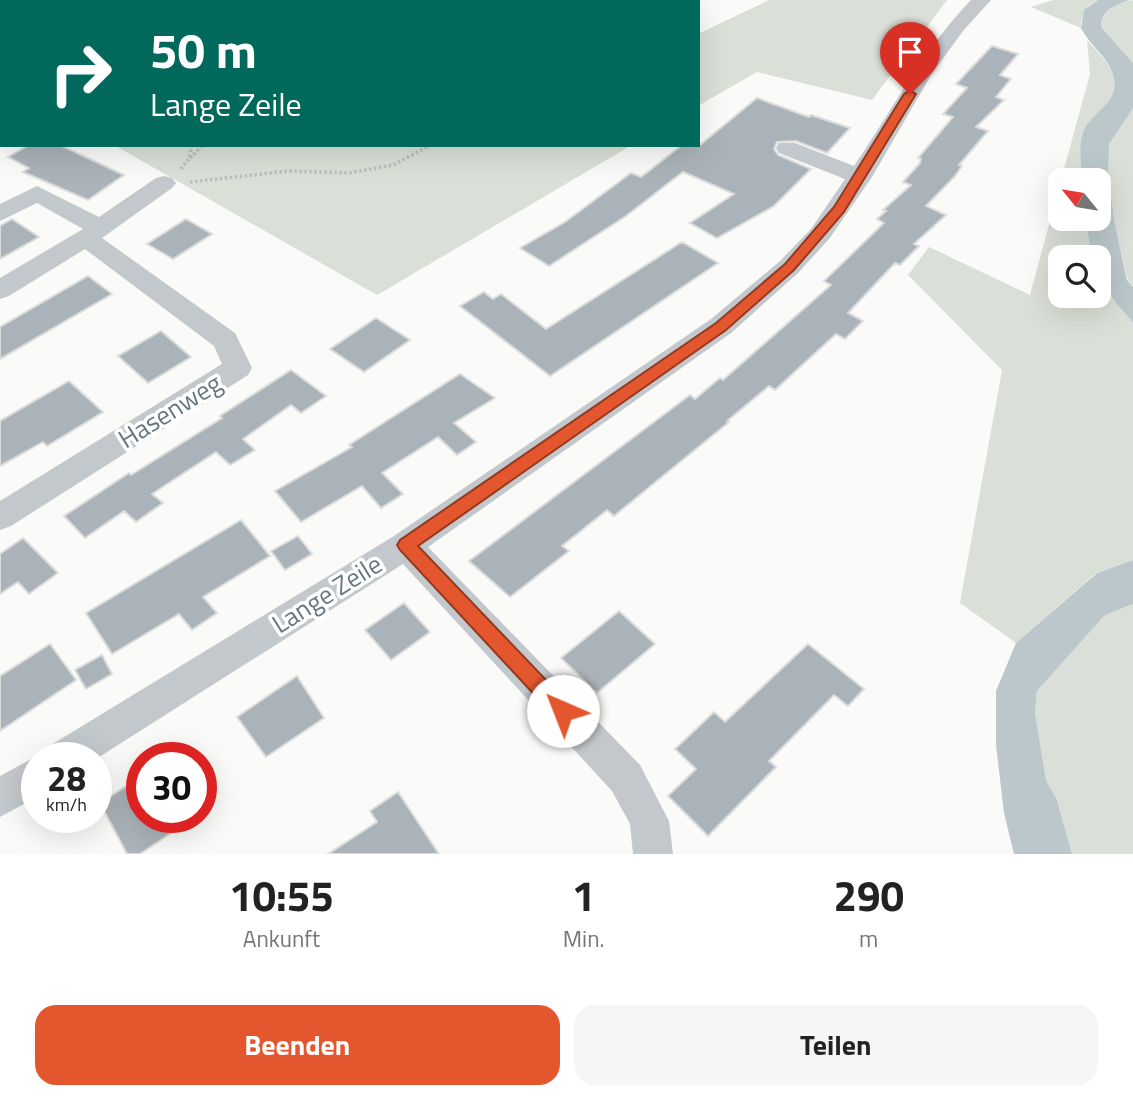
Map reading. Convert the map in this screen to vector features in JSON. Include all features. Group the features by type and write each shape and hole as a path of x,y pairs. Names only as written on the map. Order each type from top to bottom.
{"street":[{"name":"Lange Zeile","path":"90,742 406,545 721,326 789,267 820,234 860,177 921,74 956,27 982,0"},
{"path":"788,148 860,177"},
{"path":"0,290 93,233 164,183"},
{"path":"0,214 37,193 93,233"},
{"name":"Hasenweg","path":"0,517 238,368 225,340 93,233"},
{"path":"406,545 626,778 649,821 653,854"},
{"path":"0,798 21,785"}],"path":[{"path":"189,159 201,147"},
{"path":"188,181 203,182 288,171 349,173 393,165 427,147"}],"shaded area":[{"path":"769,0 947,0 872,100 757,72 700,105 700,33"},
{"path":"1053,0 1098,0 1085,11 1081,28 1031,7"},
{"path":"1098,0 1129,0 1106,12 1101,27 1133,63 1133,108 1109,144 1108,168 1081,168 1082,136 1091,120 1110,99 1115,83 1109,66 1081,28 1084,10"},
{"path":"1133,0 1133,63 1101,27 1104,16 1111,8"},
{"path":"1087,40 1108,65 1115,82 1115,91 1082,136 1081,168 1064,168 1090,74"},
{"path":"1133,108 1133,287 1128,280 1112,212 1111,168 1107,168 1109,145"},
{"path":"118,147 629,147 377,295"},
{"path":"1111,198 1127,280 1133,287 1133,323 1111,295 1111,245 1090,245 1087,231 1111,231"},
{"path":"1048,228 1048,231 1087,231 1090,245 1048,245 1048,308 1111,308 1111,296 1133,323 1133,560 1096,573 1016,643 960,603 1002,370 908,275 929,247 1030,295"},
{"path":"1133,560 1133,604 1105,615 1037,691 1035,713 1046,780 1057,800 1072,854 1014,854 1004,813 996,745 996,691 1016,643 1097,573"},
{"path":"1133,604 1133,854 1072,854 1057,800 1046,780 1035,713 1037,691 1105,615"}],"building":[{"path":"992,46 1018,54 1000,75 1011,79 996,97 1004,100 976,127 988,131 959,165 962,166 955,176 926,206 946,215 914,244 919,246 900,265 895,263 848,313 863,321 845,339 836,334 775,390 769,386 614,516 607,510 562,546 569,551 510,597 469,561 690,395 695,399 720,378 723,380 831,285 824,281 884,223 877,219 886,211 883,210 911,185 903,182 920,163 921,159 918,158 953,117 943,114 967,88 956,84"},
{"path":"757,98 809,117 811,115 850,128 827,153 796,141 777,142 774,149 778,155 811,169 774,206 717,238 690,223 734,194 683,172 626,216 549,266 520,248 565,222 631,173 641,177 679,147 700,145"},
{"path":"26,147 64,147 124,175 88,200 23,172 29,168 8,157"},
{"path":"12,219 39,237 0,259 0,226"},
{"path":"186,219 212,234 173,259 147,244"},
{"path":"682,242 718,263 550,376 460,306 484,292 493,299 501,294 546,329"},
{"path":"88,276 112,294 0,359 0,327"},
{"path":"376,318 410,340 364,372 330,349"},
{"path":"161,331 191,357 148,383 118,356"},
{"path":"291,370 326,396 301,413 291,405 243,439 255,450 230,465 216,452 152,494 163,503 136,522 124,511 85,538 64,516 129,473 131,475 222,418 220,416"},
{"path":"460,374 495,398 454,423 476,442 457,455 438,437 382,473 403,494 381,508 362,486 301,522 275,491 352,447 349,445"},
{"path":"69,381 103,412 47,446 43,442 0,466 0,421"},
{"path":"241,520 270,556 203,597 217,613 192,630 179,614 112,654 86,613"},
{"path":"298,536 312,554 285,570 271,551"},
{"path":"23,538 58,573 29,594 18,582 0,594 0,554"},
{"path":"404,603 430,632 391,660 365,630"},
{"path":"619,611 655,644 597,693 561,658"},
{"path":"50,644 76,680 0,731 0,676"},
{"path":"808,644 864,689 848,706 834,695 769,761 776,767 708,836 668,796 696,769 675,749 714,712 725,722"},
{"path":"102,655 112,674 86,689 75,670"},
{"path":"297,676 324,718 266,757 237,717"},
{"path":"126,786 126,833 171,833 140,854 127,854 112,826 112,795"},
{"path":"398,792 439,854 328,854 377,822 370,811"}],"route":[{"path":"563,711 406,545 721,326 789,267 839,209 910,94"}]}
